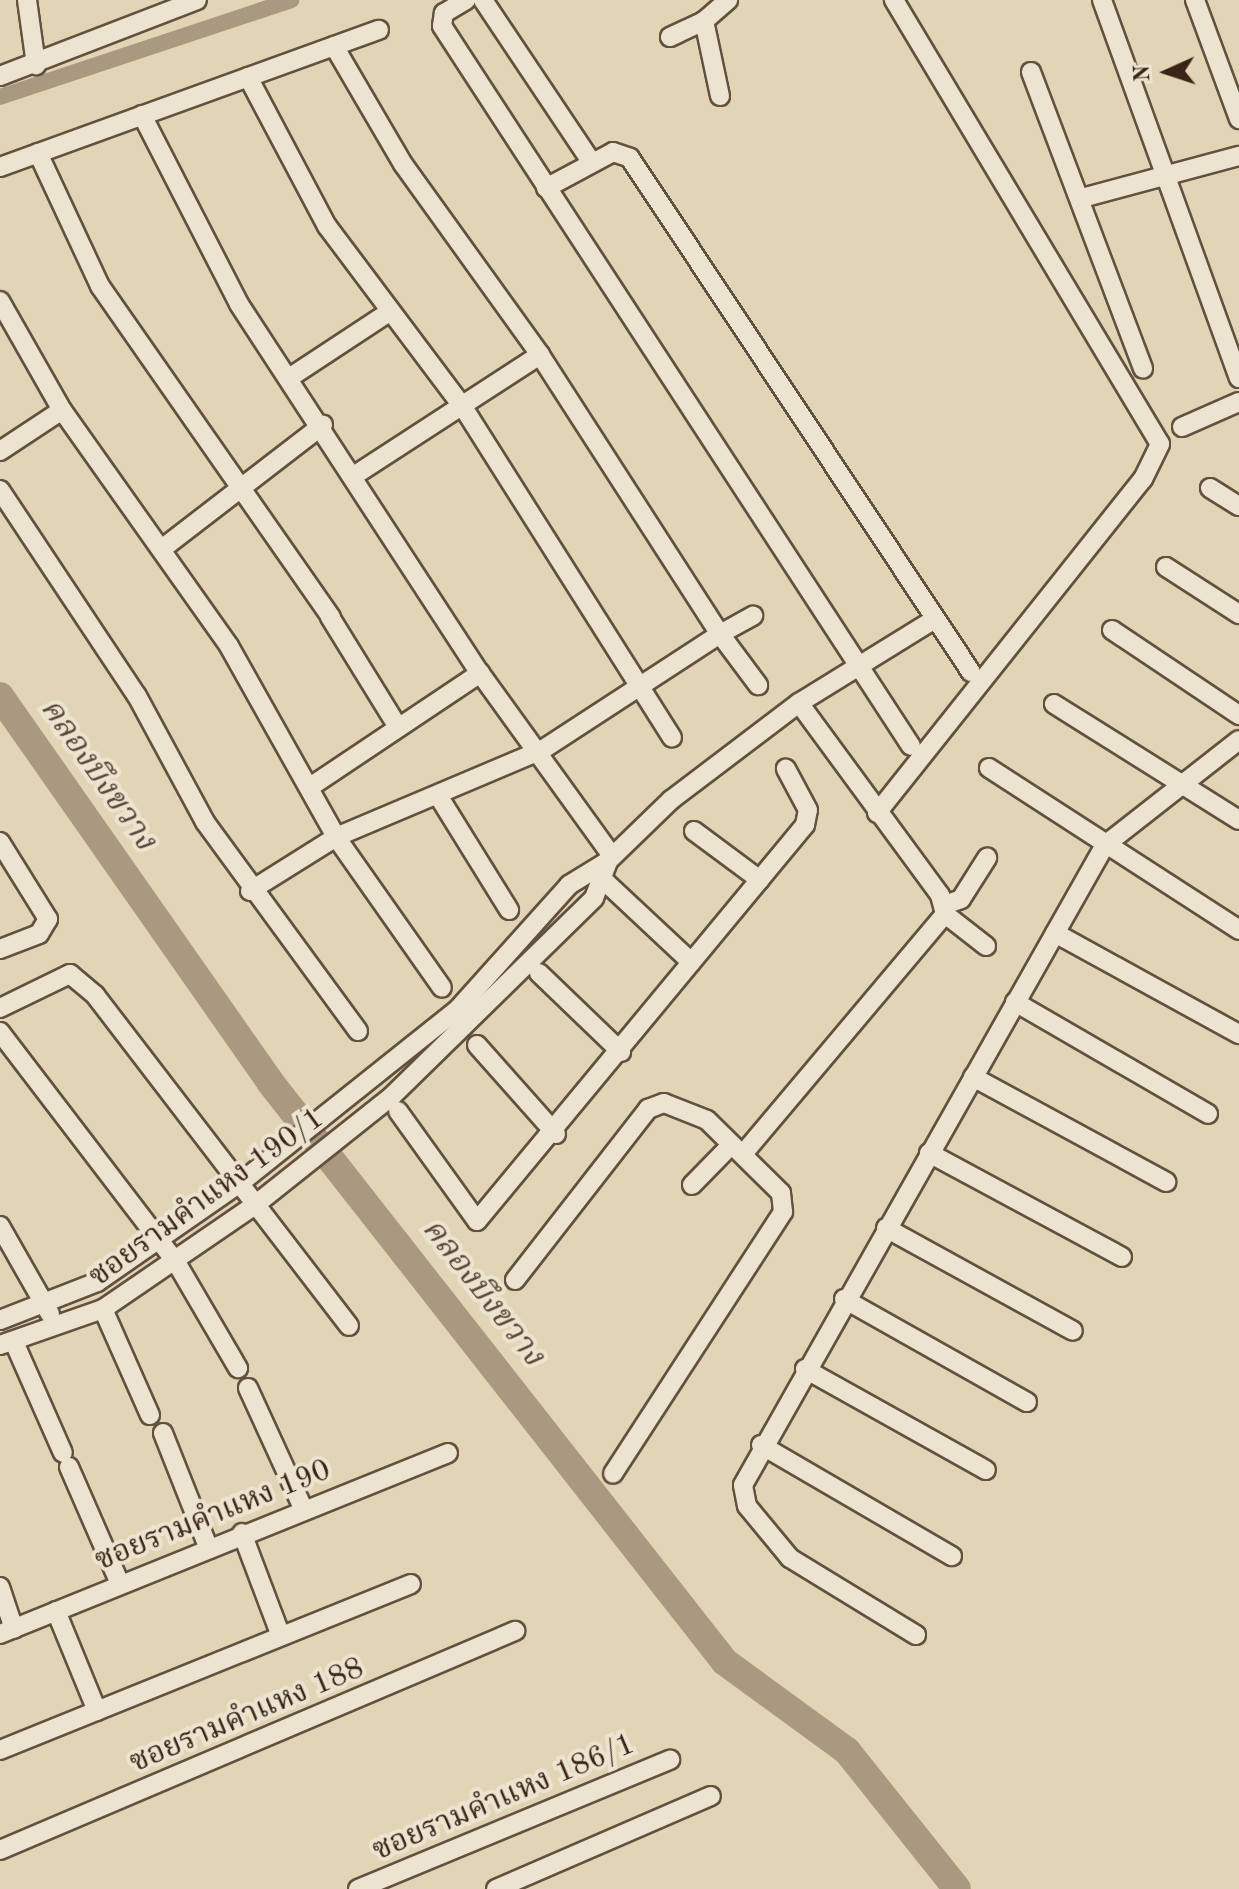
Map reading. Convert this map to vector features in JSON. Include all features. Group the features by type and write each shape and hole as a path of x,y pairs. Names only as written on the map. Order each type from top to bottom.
{"street":[{"path":"27,0 36,65"},
{"path":"466,0 440,21 911,746"},
{"path":"483,0 592,163"},
{"path":"670,37 704,21 728,0"},
{"path":"877,813 1143,479 1160,444 894,0"},
{"path":"1102,0 1239,378"},
{"path":"1195,0 1239,119"},
{"path":"0,76 36,65 153,8 193,1"},
{"path":"704,21 720,96"},
{"path":"0,167 379,30"},
{"path":"334,46 426,199 540,355 720,634 758,685"},
{"path":"1031,72 1082,198 1143,369"},
{"path":"248,77 327,226 463,407 672,738"},
{"path":"142,115 208,249 480,673 542,750 610,858 604,881"},
{"path":"546,188 619,151 639,169 971,672"},
{"path":"38,153 100,286 330,617 396,724"},
{"path":"1082,198 1166,172 1239,156"},
{"path":"0,301 62,410 163,548 310,787 336,837 442,988"},
{"path":"292,376 389,312"},
{"path":"355,475 540,355"},
{"path":"1182,427 1239,402"},
{"path":"0,451 62,410"},
{"path":"163,548 323,425"},
{"path":"1210,488 1239,506"},
{"path":"0,490 137,696 250,891 358,1031"},
{"path":"1166,567 1239,614"},
{"path":"250,891 336,837 439,797 542,750 720,634 753,616"},
{"path":"691,962 590,867 610,858 671,800 799,703 935,619"},
{"path":"1112,630 1239,715"},
{"path":"310,787 396,724 480,673"},
{"path":"799,703 944,910 986,946"},
{"path":"1054,704 1239,820"},
{"path":"916,1635 790,1558 747,1506 743,1485 761,1445 1105,845 1179,783 1239,740"},
{"path":"989,768 1239,930"},
{"path":"384,1071 477,1221 556,1134 691,962 805,825 808,810 786,769"},
{"path":"439,797 509,910"},
{"path":"694,831 760,880"},
{"path":"0,842 7,868 48,919 39,934 0,949"},
{"path":"692,1185 737,1149 944,910 961,899 987,858"},
{"name":"ซอยรามคำแหง 190/1","path":"0,1320 46,1306 157,1244 240,1183 457,1010 518,940 590,867"},
{"name":"ซอยรามคำแหง 190/1","path":"7,1344 103,1309 176,1262 398,1098 538,966 604,881"},
{"path":"1055,933 1239,1034"},
{"path":"518,940 538,966 621,1052"},
{"path":"0,1008 70,974 95,995 349,1326"},
{"path":"1015,1002 1208,1114"},
{"path":"0,1032 157,1244 176,1262 238,1368"},
{"path":"477,1045 556,1134"},
{"path":"973,1077 1166,1182"},
{"path":"515,1280 648,1109 680,1106 737,1149 781,1193 783,1212 613,1474"},
{"path":"929,1153 1122,1257"},
{"path":"886,1228 1073,1331"},
{"path":"3,1239 57,1327"},
{"path":"844,1299 1027,1402"},
{"path":"103,1309 150,1415"},
{"path":"7,1344 66,1460 120,1584"},
{"path":"805,1369 986,1470"},
{"path":"248,1388 303,1508"},
{"path":"163,1433 209,1549"},
{"path":"761,1445 952,1556"},
{"name":"ซอยรามคำแหง 190","path":"7,1632 303,1508 448,1453"},
{"path":"242,1533 281,1636"},
{"path":"0,1750 411,1584"},
{"path":"0,1587 7,1632"},
{"path":"56,1611 97,1711"},
{"name":"ซอยรามคำแหง 188","path":"0,1850 515,1631"},
{"name":"ซอยรามคำแหง 186/1","path":"358,1889 670,1760"},
{"path":"496,1889 711,1796"}],"waterway":[{"path":"0,97 291,0"},
{"name":"คลองบึงขวาง","path":"0,696 270,1082 725,1662 847,1751 957,1889"}]}
